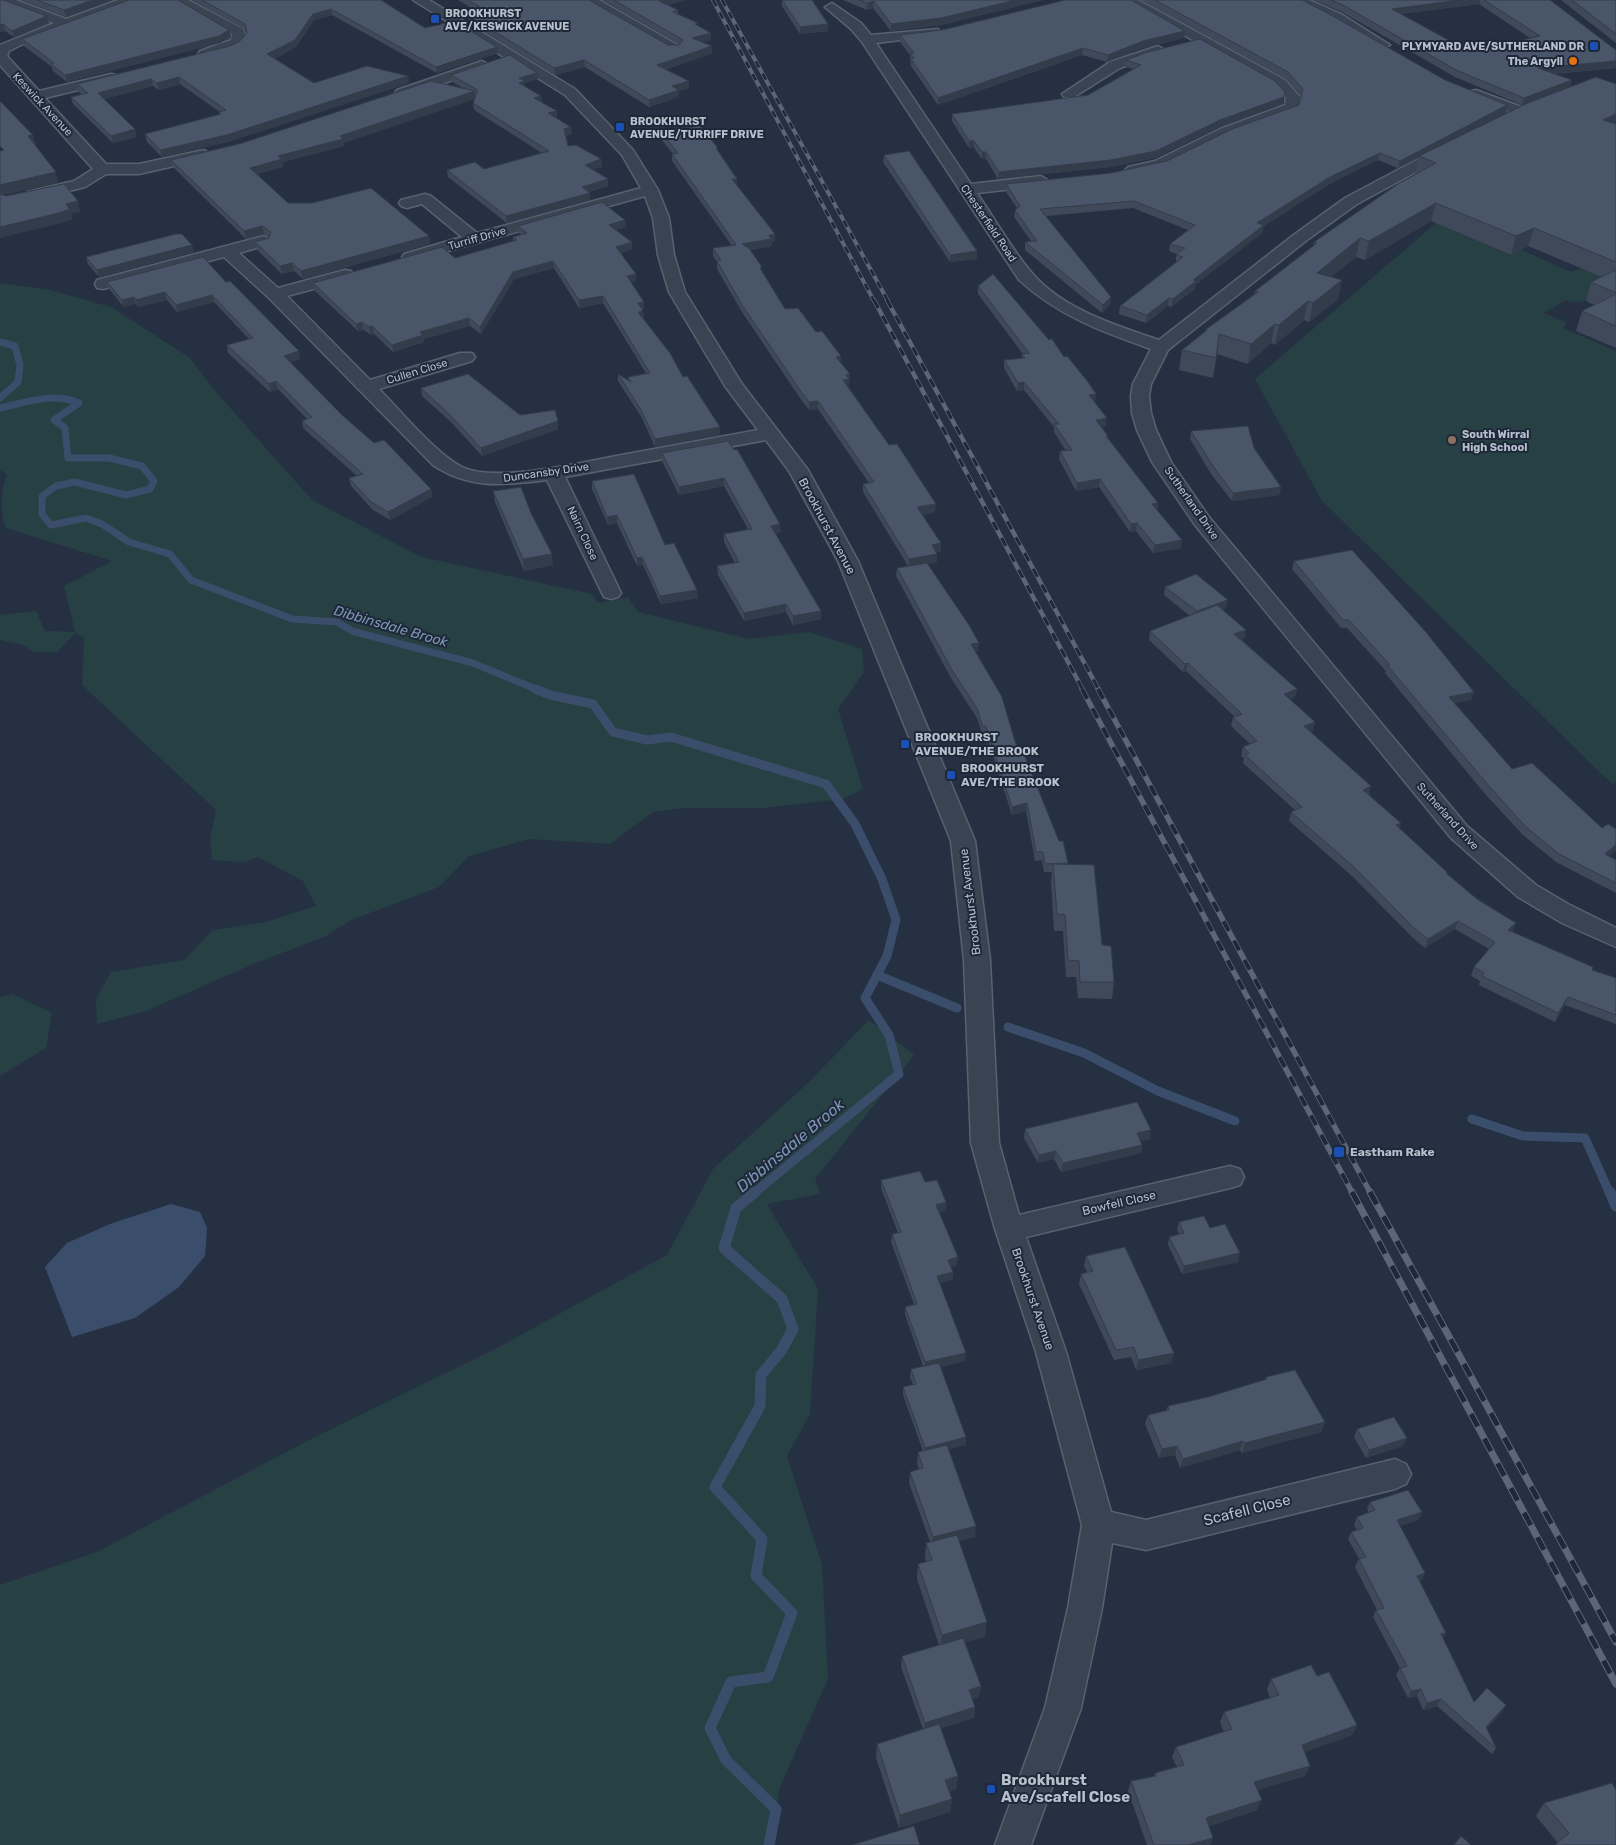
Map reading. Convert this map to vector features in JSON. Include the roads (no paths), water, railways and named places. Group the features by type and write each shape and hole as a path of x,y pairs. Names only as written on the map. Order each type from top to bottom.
{"street":[{"path":"4,0 65,23"},
{"name":"Keswick Avenue","path":"102,169 0,57 3,49 65,23 130,0"},
{"path":"178,0 238,32 240,39 226,48 188,58"},
{"name":"Brookhurst Avenue","path":"420,0 513,54 570,92 628,153 650,190 661,218 666,255 677,292 734,386 768,434 798,470 848,561 963,841 977,960 985,1143 1009,1229 1051,1352 1079,1461 1098,1525 1085,1608 1063,1708 1013,1845"},
{"path":"591,0 669,44 642,48"},
{"path":"1118,173 1160,164 1225,132 1270,117 1292,107 1293,97 1280,84 1128,0"},
{"path":"1298,0 1336,17 1398,54"},
{"name":"Chesterfield Road","path":"832,7 856,26 867,40 1025,276 1042,293 1099,326 1161,347"},
{"path":"867,40 951,29"},
{"path":"1069,94 1115,65 1199,40"},
{"path":"385,99 513,54"},
{"path":"36,96 123,76"},
{"path":"1464,89 1531,109 1504,121"},
{"name":"Sutherland Drive","path":"1460,144 1351,201 1301,237 1161,347 1151,364 1140,394 1144,424 1174,481 1202,521 1460,832 1497,868 1527,891 1563,913 1616,938"},
{"path":"18,198 73,186 95,178 102,169 139,169 221,151"},
{"path":"966,189 1052,180"},
{"name":"Turriff Drive","path":"398,260 650,190"},
{"path":"407,204 443,194"},
{"path":"426,199 474,239"},
{"path":"103,284 264,241"},
{"name":"Duncansby Drive","path":"227,252 275,294 440,461 454,471 476,478 494,479 554,473 768,434"},
{"path":"275,294 360,270"},
{"name":"Cullen Close","path":"368,386 465,356"},
{"name":"Nairn Close","path":"554,473 611,593"},
{"name":"Bowfell Close","path":"1009,1229 1230,1177"},
{"name":"Scafell Close","path":"1098,1525 1146,1535 1395,1474"}],"water":[{"path":"171,1204 200,1212 207,1228 205,1256 179,1287 135,1318 72,1337 45,1267 67,1243 110,1224"}],"waterway":[{"name":"Dibbinsdale Brook","path":"0,342 15,346 20,365 18,382 0,398"},
{"name":"Dibbinsdale Brook","path":"0,408 50,398 59,398 79,403 54,420 65,428 68,458 109,458 142,466 154,481 150,489 126,495 75,482 56,486 42,496 42,514 51,525 86,518 102,524 129,542 170,554 191,580 292,619 337,622 352,631 473,663 538,690"},
{"name":"Dibbinsdale Brook","path":"535,689 550,695 593,704 613,732 647,740 671,737 826,784 855,824 882,879 896,920 887,956 877,975"},
{"name":"Dibbinsdale Brook","path":"753,1194 899,1074 889,1035 865,998 877,975"},
{"name":"Dibbinsdale Brook","path":"877,975 957,1008"},
{"name":"Dibbinsdale Brook","path":"1008,1027 1084,1053 1158,1091 1235,1121"},
{"name":"Dibbinsdale Brook","path":"1472,1119 1523,1136 1585,1138 1610,1194"},
{"name":"Dibbinsdale Brook","path":"755,1192 736,1208 724,1248 782,1299 793,1329 781,1351 761,1375 760,1406 715,1487 762,1539 756,1576 792,1613 768,1677 731,1682 710,1728 726,1760 776,1809 769,1845"},
{"name":"Dibbinsdale Brook","path":"1610,1192 1616,1206"}],"railway":[{"path":"713,0 874,301"},
{"path":"722,0 888,301"},
{"path":"874,300 1083,690"},
{"path":"887,300 1099,690"},
{"path":"1082,689 1353,1194"},
{"path":"1098,689 1371,1194"},
{"path":"1352,1192 1616,1684"},
{"path":"1370,1192 1616,1642"}],"place":[{"name":"BROOKHURST AVE/KESWICK AVENUE","path":"435,19"},
{"name":"PLYMYARD AVE/SUTHERLAND DR","path":"1594,46"},
{"name":"The Argyll","path":"1573,61"},
{"name":"BROOKHURST AVENUE/TURRIFF DRIVE","path":"620,127"},
{"name":"South Wirral High School","path":"1452,440"},
{"name":"BROOKHURST AVENUE/THE BROOK","path":"905,744"},
{"name":"BROOKHURST AVE/THE BROOK","path":"951,775"},
{"name":"Eastham Rake","path":"1339,1152"},
{"name":"Brookhurst Ave/scafell Close","path":"991,1789"}]}
